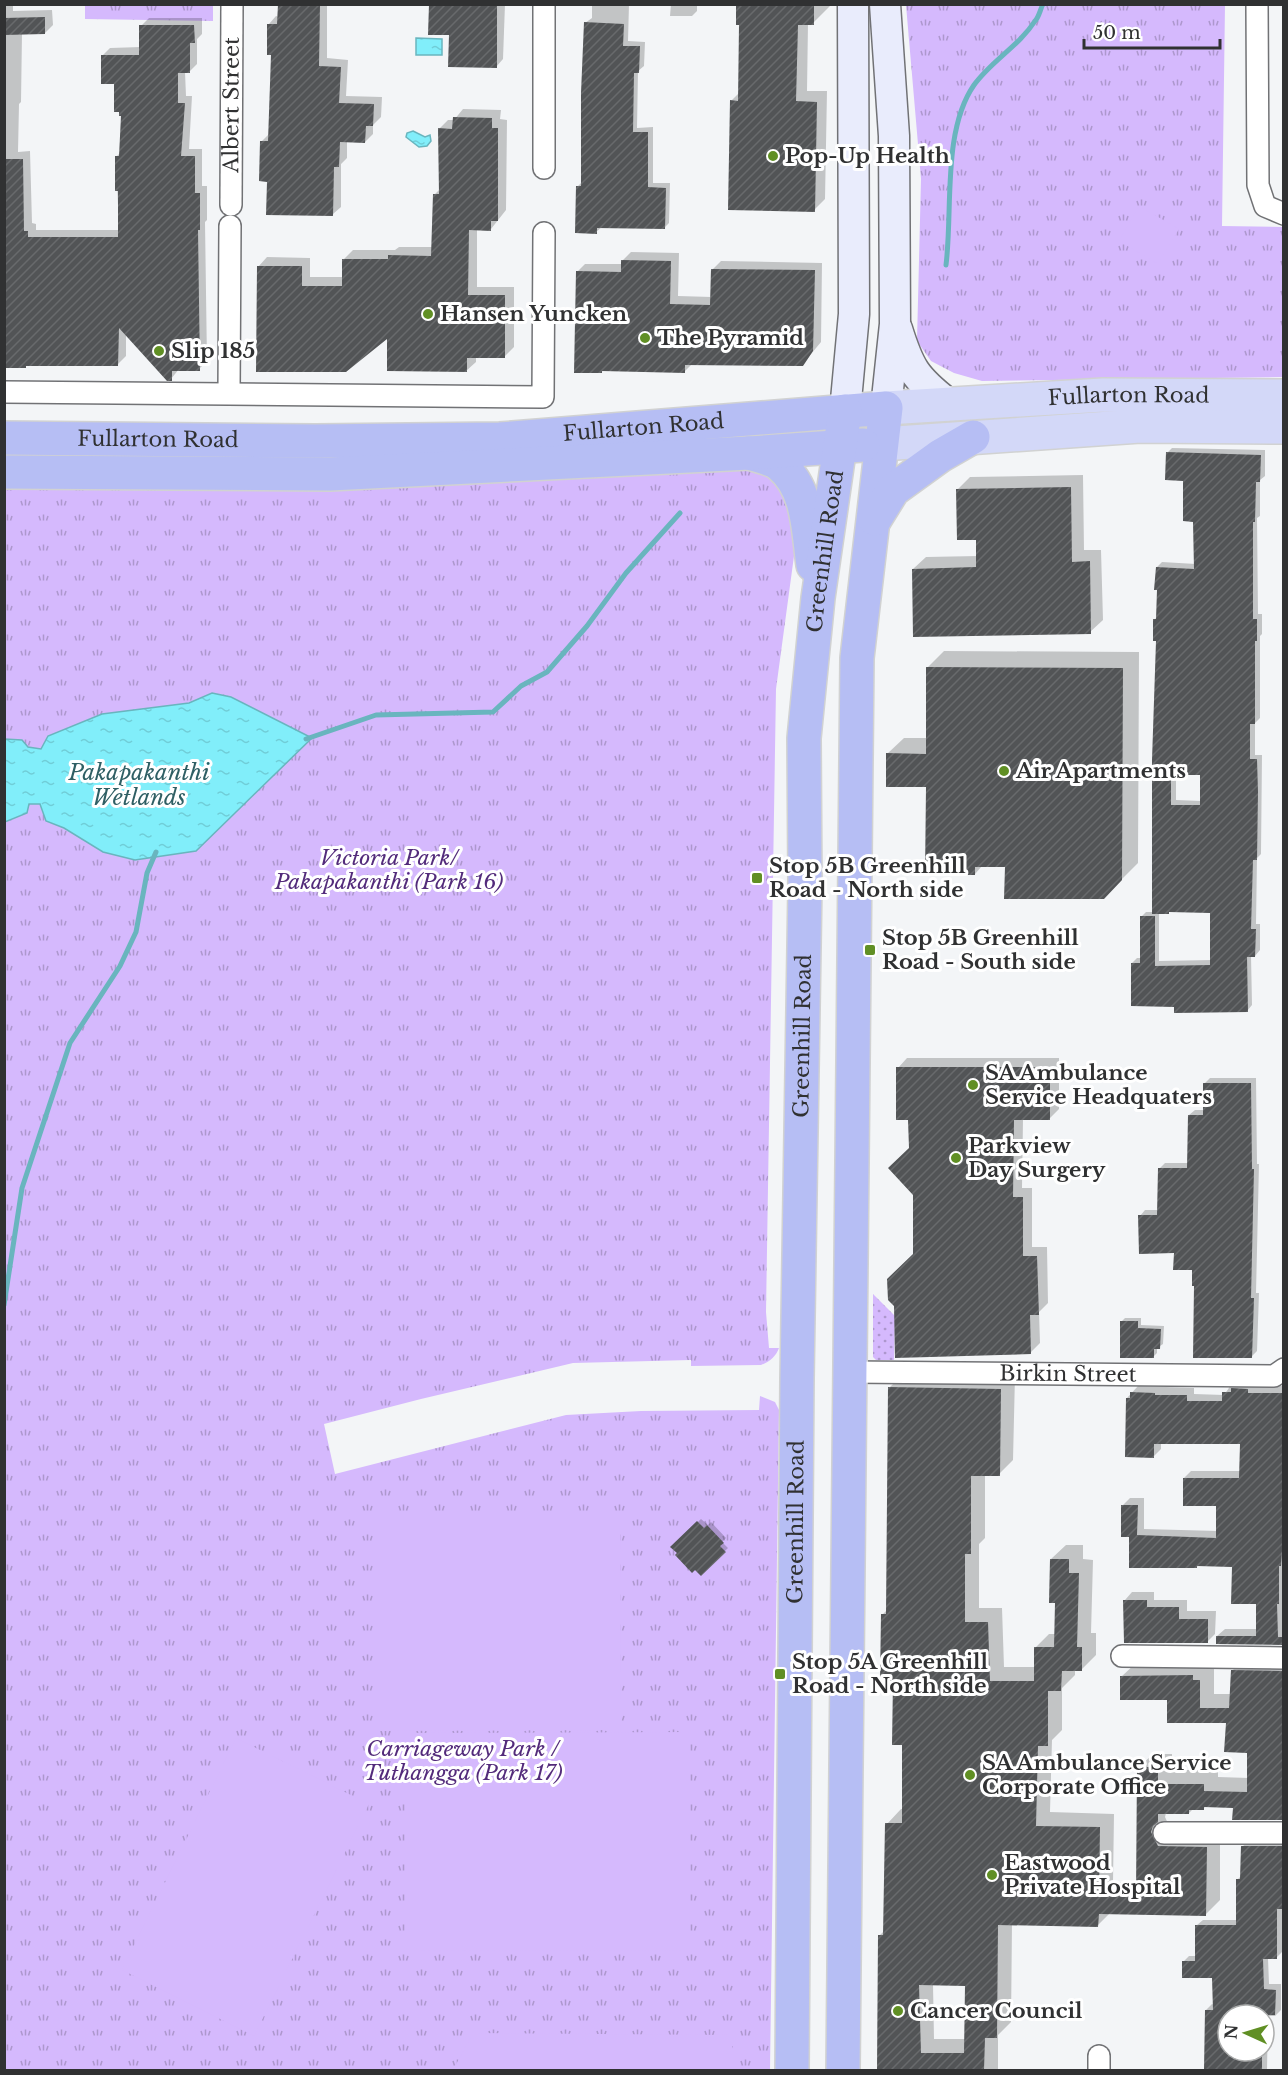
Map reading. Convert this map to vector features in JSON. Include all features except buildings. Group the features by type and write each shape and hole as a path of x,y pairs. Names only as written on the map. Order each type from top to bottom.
{"highway":[{"name":"Fullarton Road","path":"4,438 315,441 500,439 886,408"},
{"name":"Greenhill Road","path":"843,2070 857,658 886,408"},
{"name":"Greenhill Road","path":"792,2070 796,1390 805,885 804,738 818,598 845,411"},
{"path":"874,520 893,490 901,483 973,437"},
{"name":"Fullarton Road","path":"4,472 330,474 882,444"},
{"path":"749,453 779,464 803,497 818,598"}],"main road":[{"name":"Greenhill Road","path":"845,411 854,314 853,4"},
{"name":"Greenhill Road","path":"885,4 894,136 895,324 886,408"},
{"path":"895,324 904,352 915,374 947,403"},
{"name":"Fullarton Road","path":"886,408 1103,395 1284,396"},
{"name":"Fullarton Road","path":"882,444 1140,426 1284,427"}],"street":[{"name":"Albert Street","path":"231,205 232,4"},
{"path":"544,4 544,168"},
{"path":"1257,4 1258,184 1265,206 1284,214"},
{"path":"229,393 231,226"},
{"name":"Fullarton Road","path":"4,392 543,397 544,233"},
{"name":"Birkin Street","path":"850,1371 1274,1376 1284,1369"},
{"path":"1122,1656 1284,1658"},
{"path":"1164,1833 1284,1833"}],"green space":[{"path":"85,5 213,5 213,21 85,19"},
{"path":"906,5 1225,5 1222,226 1283,227 1283,377 982,381 954,373 931,361 917,341 921,179"},
{"path":"1139,206 1179,229 1158,264 1119,241"},
{"name":"Victoria Park/ Pakapakanthi (Park 16)","path":"754,466 781,479 796,525 776,689 766,1312 769,1348 779,1348 778,1351 770,1360 761,1365 691,1366 691,1360 573,1363 324,1424 335,1474 566,1415 641,1411 759,1410 760,1396 775,1402 779,1410 770,2070 5,2070 5,486"},
{"path":"873,1294 895,1316 894,1360 876,1360 873,1357"},
{"path":"379,1515 620,1515 621,1730 379,1731"},
{"name":"Carriageway Park / Tuthangga (Park 17)","path":"690,1732 690,1950 405,1951 405,1733"},
{"path":"236,1738 369,1804 254,2036 122,1970"},
{"path":"473,2033 732,2035 732,2070 453,2070"}],"water":[{"path":"416,38 442,39 442,55 416,55"},
{"path":"413,131 425,137 430,135 431,141 427,146 419,147 406,137 407,133"},
{"name":"Pakapakanthi Wetlands","path":"212,693 231,697 312,738 196,851 135,860 103,852 64,828 46,821 40,804 29,804 27,813 5,822 5,739 22,740 28,747 41,749 48,736 102,714 189,703"}],"waterway":[{"path":"946,265 953,148 964,104 981,76 1021,38 1038,18 1043,4"},
{"path":"306,739 376,715 493,712 521,686 547,672 587,626 626,573 680,513"},
{"path":"4,1305 22,1188 70,1043 120,966 136,932 147,873 156,852"}],"place":[{"name":"Pop-Up Health","path":"773,156"},
{"name":"Hansen Yuncken","path":"428,314"},
{"name":"The Pyramid","path":"645,338"},
{"name":"Slip 185","path":"159,351"},
{"name":"Air Apartments","path":"1004,771"},
{"name":"Stop 5B Greenhill Road - North side","path":"757,878"},
{"name":"Stop 5B Greenhill Road - South side","path":"870,950"},
{"name":"SA Ambulance Service Headquaters","path":"973,1085"},
{"name":"Parkview Day Surgery","path":"956,1158"},
{"name":"Stop 5A Greenhill Road - North side","path":"780,1674"},
{"name":"SA Ambulance Service Corporate Office","path":"970,1775"},
{"name":"Eastwood Private Hospital","path":"992,1875"},
{"name":"Cancer Council","path":"898,2011"}]}
